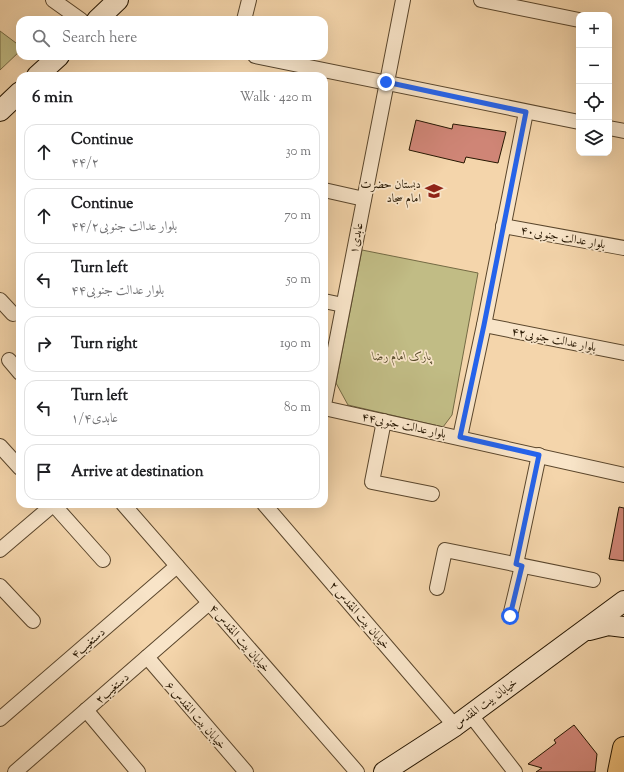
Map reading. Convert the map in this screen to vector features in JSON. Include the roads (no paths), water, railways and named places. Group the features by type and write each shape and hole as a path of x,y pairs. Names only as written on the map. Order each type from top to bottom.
{"main road":[{"path":"619,772 624,748"}],"street":[{"path":"53,0 75,16"},
{"path":"101,16 118,0"},
{"path":"245,16 249,0"},
{"name":"۱عابدی","path":"328,369 344,305 402,0"},
{"path":"481,0 576,19"},
{"path":"41,72 55,60"},
{"path":"275,60 576,121"},
{"path":"1,108 16,95"},
{"path":"460,437 484,325 526,112"},
{"path":"612,129 624,131"},
{"path":"328,191 364,199"},
{"name":"بلوار عدالت جنوبی۴۰","path":"503,226 624,248"},
{"path":"0,300 13,314"},
{"path":"328,302 344,305"},
{"name":"بلوار عدالت جنوبی۴۲","path":"484,325 624,353"},
{"path":"9,360 16,368"},
{"name":"بلوار عدالت جنوبی۴۴","path":"328,407 624,475"},
{"path":"384,421 372,482 432,494"},
{"path":"0,446 16,464"},
{"path":"510,616 539,455"},
{"path":"3,543 49,508"},
{"path":"58,508 103,560"},
{"name":"خیابان بیت المقدس ۴","path":"126,508 357,772"},
{"name":"خیابان بیت المقدس ۲","path":"267,508 455,726"},
{"path":"437,588 445,550 593,580"},
{"name":"دستغیب۴","path":"0,719 177,566"},
{"path":"0,586 33,621"},
{"name":"خیابان بیت المقدس","path":"384,772 455,726 624,601"},
{"name":"۲دستغیب","path":"24,769 86,710 209,603"},
{"path":"585,631 608,624 624,628"},
{"name":"خیابان بیت المقدس ۶","path":"147,657 246,772"},
{"path":"86,710 138,772"},
{"path":"470,714 515,772"}],"place":[{"name":"دبستان حضرت امام سجاد","path":"434,191"}],"park label":[{"name":"پارک امام رضا","path":"402,356"}]}
